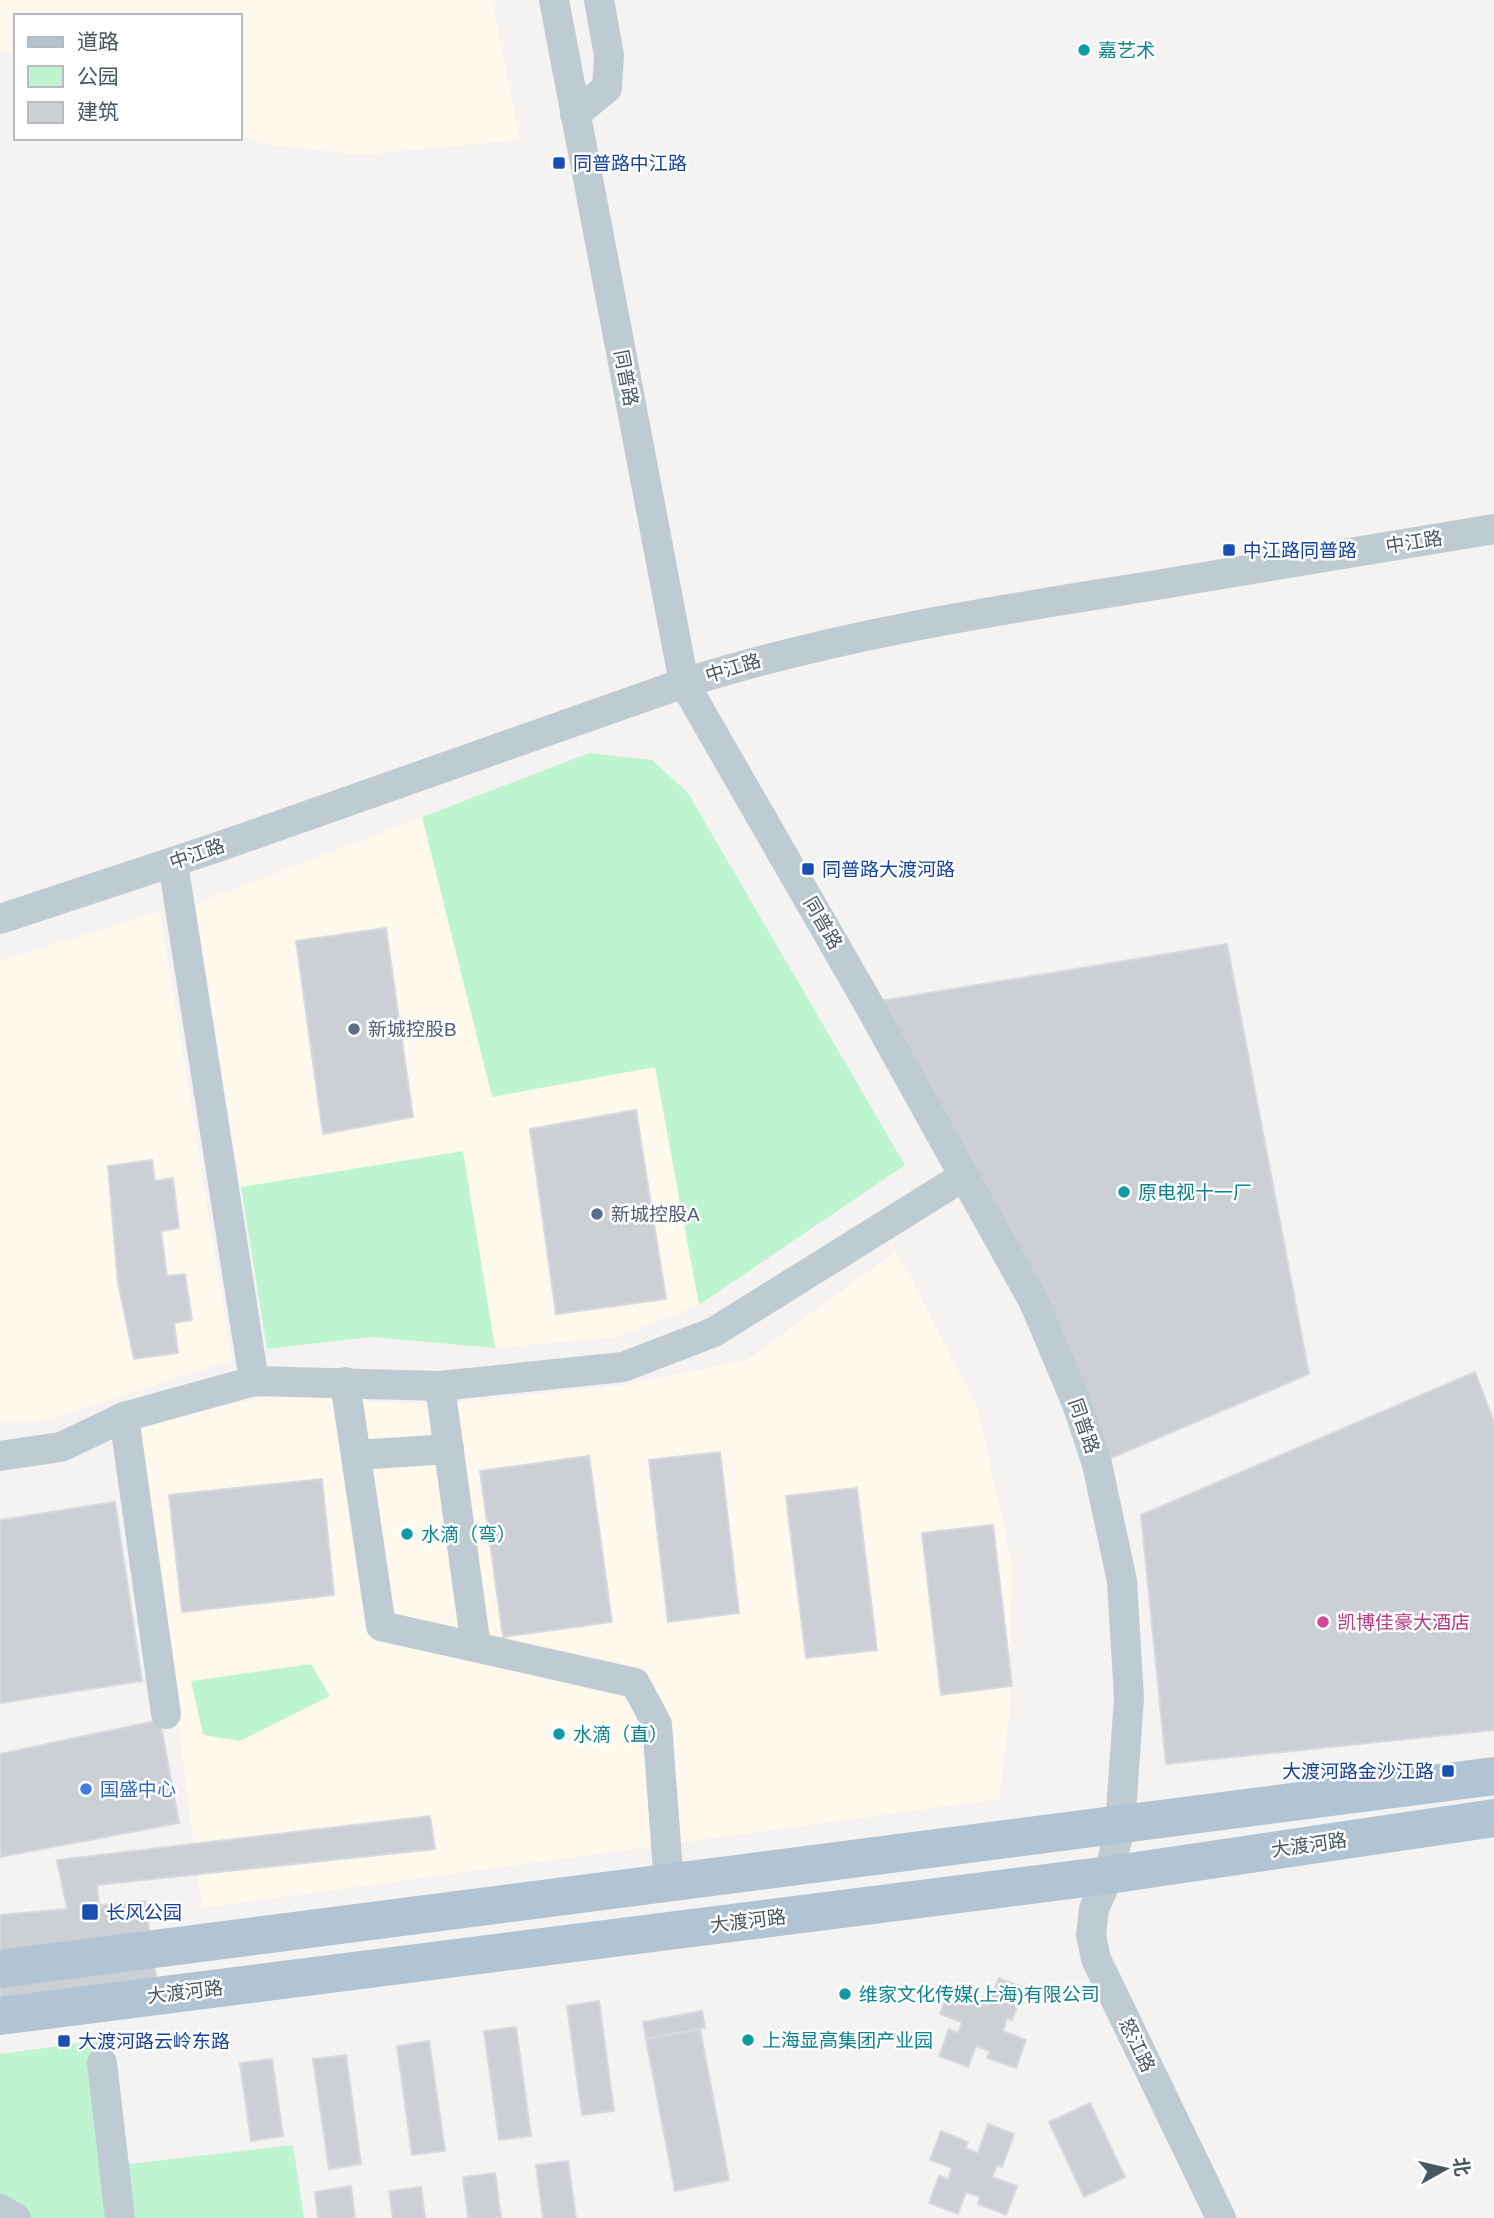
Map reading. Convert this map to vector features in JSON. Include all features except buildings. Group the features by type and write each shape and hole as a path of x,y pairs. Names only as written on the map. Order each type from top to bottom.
{"main road":[{"path":"0,1969 1494,1776"},
{"name":"大渡河路","path":"0,2016 1110,1875 1494,1818"}],"street":[{"name":"同普路","path":"554,0 684,683 1034,1302 1077,1404 1107,1504 1122,1581 1129,1698 1120,1826"},
{"path":"575,114 607,88 609,55 599,0"},
{"name":"中江路","path":"0,919 173,863 684,683 760,659 874,633 1494,528"},
{"path":"173,863 254,1381"},
{"path":"0,1456 61,1447 124,1417 254,1381 440,1386 623,1367 714,1332 964,1176"},
{"path":"345,1382 381,1626 635,1683 657,1724 669,1884"},
{"path":"440,1386 476,1647"},
{"path":"124,1417 166,1714"},
{"path":"356,1455 449,1449"},
{"name":"怒江路","path":"1120,1826 1110,1875 1094,1909 1091,1934 1096,1959 1221,2218"},
{"path":"102,2063 120,2218"},
{"path":"0,2209 16,2218"},
{"path":"137,2218 147,2218"}],"shaded area":[{"path":"0,0 492,0 520,140 359,155 264,144 242,136 242,14 14,14 14,55 0,50"},
{"path":"589,753 652,760 688,793 905,1165 699,1305 617,1337 495,1348 371,1337 267,1349 195,904"},
{"path":"160,911 232,1360 37,1423 0,1423 0,961"},
{"path":"896,1251 978,1408 1012,1564 1009,1717 999,1799 202,1908 140,1425 271,1395 429,1405 618,1386 747,1360"}],"green space":[{"path":"589,753 652,760 688,793 905,1165 699,1305 655,1067 492,1097 422,817"},
{"path":"463,1151 495,1348 371,1337 267,1349 241,1187"},
{"path":"311,1664 330,1696 240,1741 203,1735 191,1681"},
{"path":"110,2039 129,2164 293,2145 304,2218 0,2218 0,2054"}],"place":[{"name":"嘉艺术","path":"1084,50"},
{"name":"同普路中江路","path":"559,163"},
{"name":"中江路同普路","path":"1229,550"},
{"name":"同普路大渡河路","path":"808,869"},
{"name":"新城控股B","path":"354,1029"},
{"name":"原电视十一厂","path":"1124,1192"},
{"name":"新城控股A","path":"597,1214"},
{"name":"水滴（弯）","path":"407,1534"},
{"name":"凯博佳豪大酒店","path":"1323,1622"},
{"name":"水滴（直）","path":"559,1734"},
{"name":"大渡河路金沙江路","path":"1448,1771"},
{"name":"国盛中心","path":"86,1789"},
{"name":"长风公园","path":"90,1912"},
{"name":"维家文化传媒(上海)有限公司","path":"845,1994"},
{"name":"上海显高集团产业园","path":"748,2040"},
{"name":"大渡河路云岭东路","path":"64,2041"}]}
